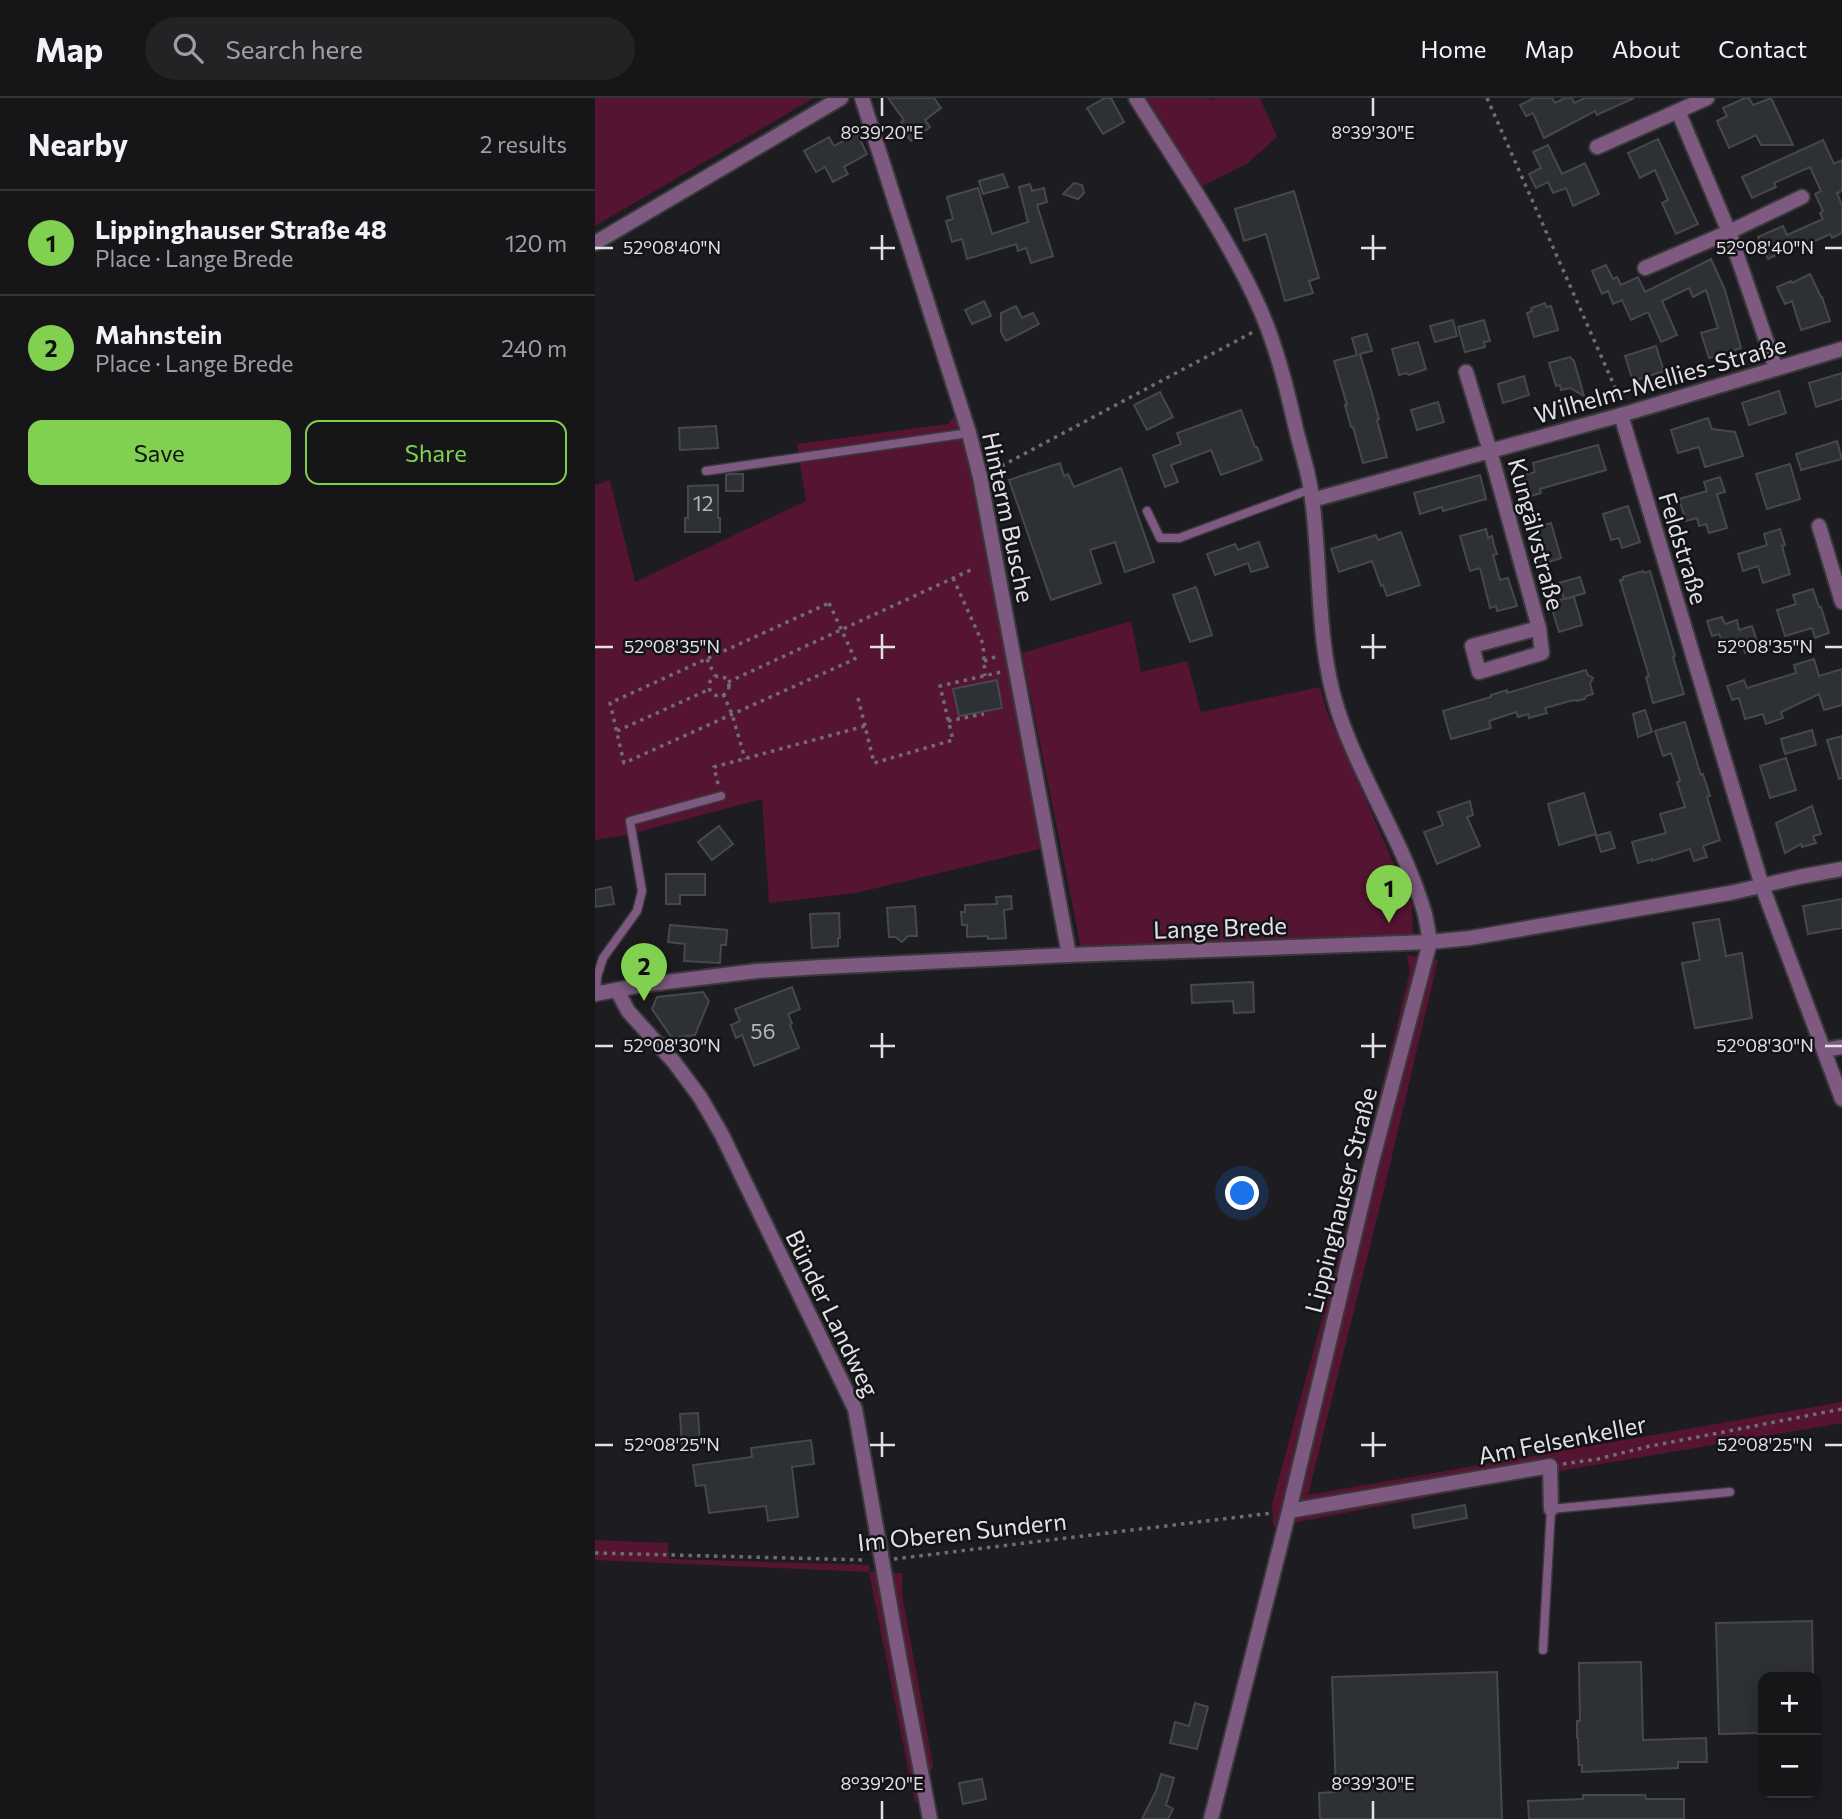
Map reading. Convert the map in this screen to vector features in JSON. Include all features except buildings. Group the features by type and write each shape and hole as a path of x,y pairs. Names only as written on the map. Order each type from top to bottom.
{"street":[{"path":"595,243 841,98"},
{"name":"Hinterm Busche","path":"862,98 969,433 980,477 1069,955"},
{"name":"Lippinghauser Straße","path":"1136,98 1230,249 1267,326 1283,373 1312,494 1324,645 1338,711 1361,768 1405,861 1424,911 1430,942 1370,1169 1289,1511 1211,1819"},
{"path":"1597,147 1707,98"},
{"path":"1678,111 1729,232 1776,369"},
{"path":"1646,268 1802,197"},
{"name":"Wilhelm-Mellies-Straße","path":"1312,494 1490,451 1842,349"},
{"path":"1467,372 1490,451"},
{"name":"Feldstraße","path":"1621,415 1762,886 1842,1099"},
{"name":"Kungälvstraße","path":"1490,451 1539,628 1542,653 1479,672 1472,646 1539,628"},
{"path":"1819,526 1842,602"},
{"name":"Lange Brede","path":"596,994 642,985 770,970 1069,955 1430,942 1470,938 1730,893 1842,869"},
{"name":"Bünder Landweg","path":"617,990 628,1011 674,1062 700,1097 722,1135 855,1409 930,1819"},
{"path":"1824,1050 1842,1047"},
{"path":"1550,1466 1551,1509"},
{"name":"Am Felsenkeller","path":"1289,1511 1550,1466"}],"lane":[{"path":"706,471 969,433"},
{"path":"1147,511 1160,538 1179,538 1312,494"},
{"path":"596,994 597,977 603,958 637,911 642,891 630,821 721,796"},
{"path":"1543,1650 1551,1509 1730,1492"}],"path":[{"path":"1487,98 1616,392 1621,415"},
{"path":"980,477 1267,326"},
{"path":"728,682 975,568"},
{"path":"858,698 874,762 953,740 940,686 985,676 983,644 953,578"},
{"path":"829,603 855,659 624,762 610,703 707,659 829,603"},
{"path":"707,659 716,676"},
{"path":"716,676 728,682"},
{"path":"716,676 710,683 714,694 723,694 728,690 728,682"},
{"path":"617,731 710,689"},
{"path":"723,694 745,758"},
{"path":"948,721 984,714"},
{"path":"721,796 714,767 865,726"},
{"name":"Am Felsenkeller","path":"1550,1466 1598,1459 1646,1447 1842,1409"},
{"name":"Im Oberen Sundern","path":"595,1553 883,1560 1289,1511"}],"shaded area":[{"path":"595,98 814,98 595,226"},
{"path":"1144,98 1260,98 1277,137 1248,163 1200,187"},
{"path":"956,413 968,450 1019,732 1044,848 856,893 769,903 762,799 627,835 595,840 595,485 610,480 635,582 806,501 797,444 948,424"},
{"path":"1131,621 1141,672 1187,661 1201,712 1320,687 1326,709 1412,905 1413,937 1081,948 1022,653"},
{"path":"1407,955 1438,960 1308,1495 1842,1402 1842,1423 1566,1470 1273,1527 1272,1504 1353,1204 1410,971"},
{"path":"595,1540 668,1543 669,1559 869,1565 870,1572 902,1573 902,1594 933,1766 915,1804 869,1572 595,1560"}],"place":[{"name":"Lippinghauser Straße 48","path":"1389,923"},
{"name":"Mahnstein","path":"644,1001"}]}
